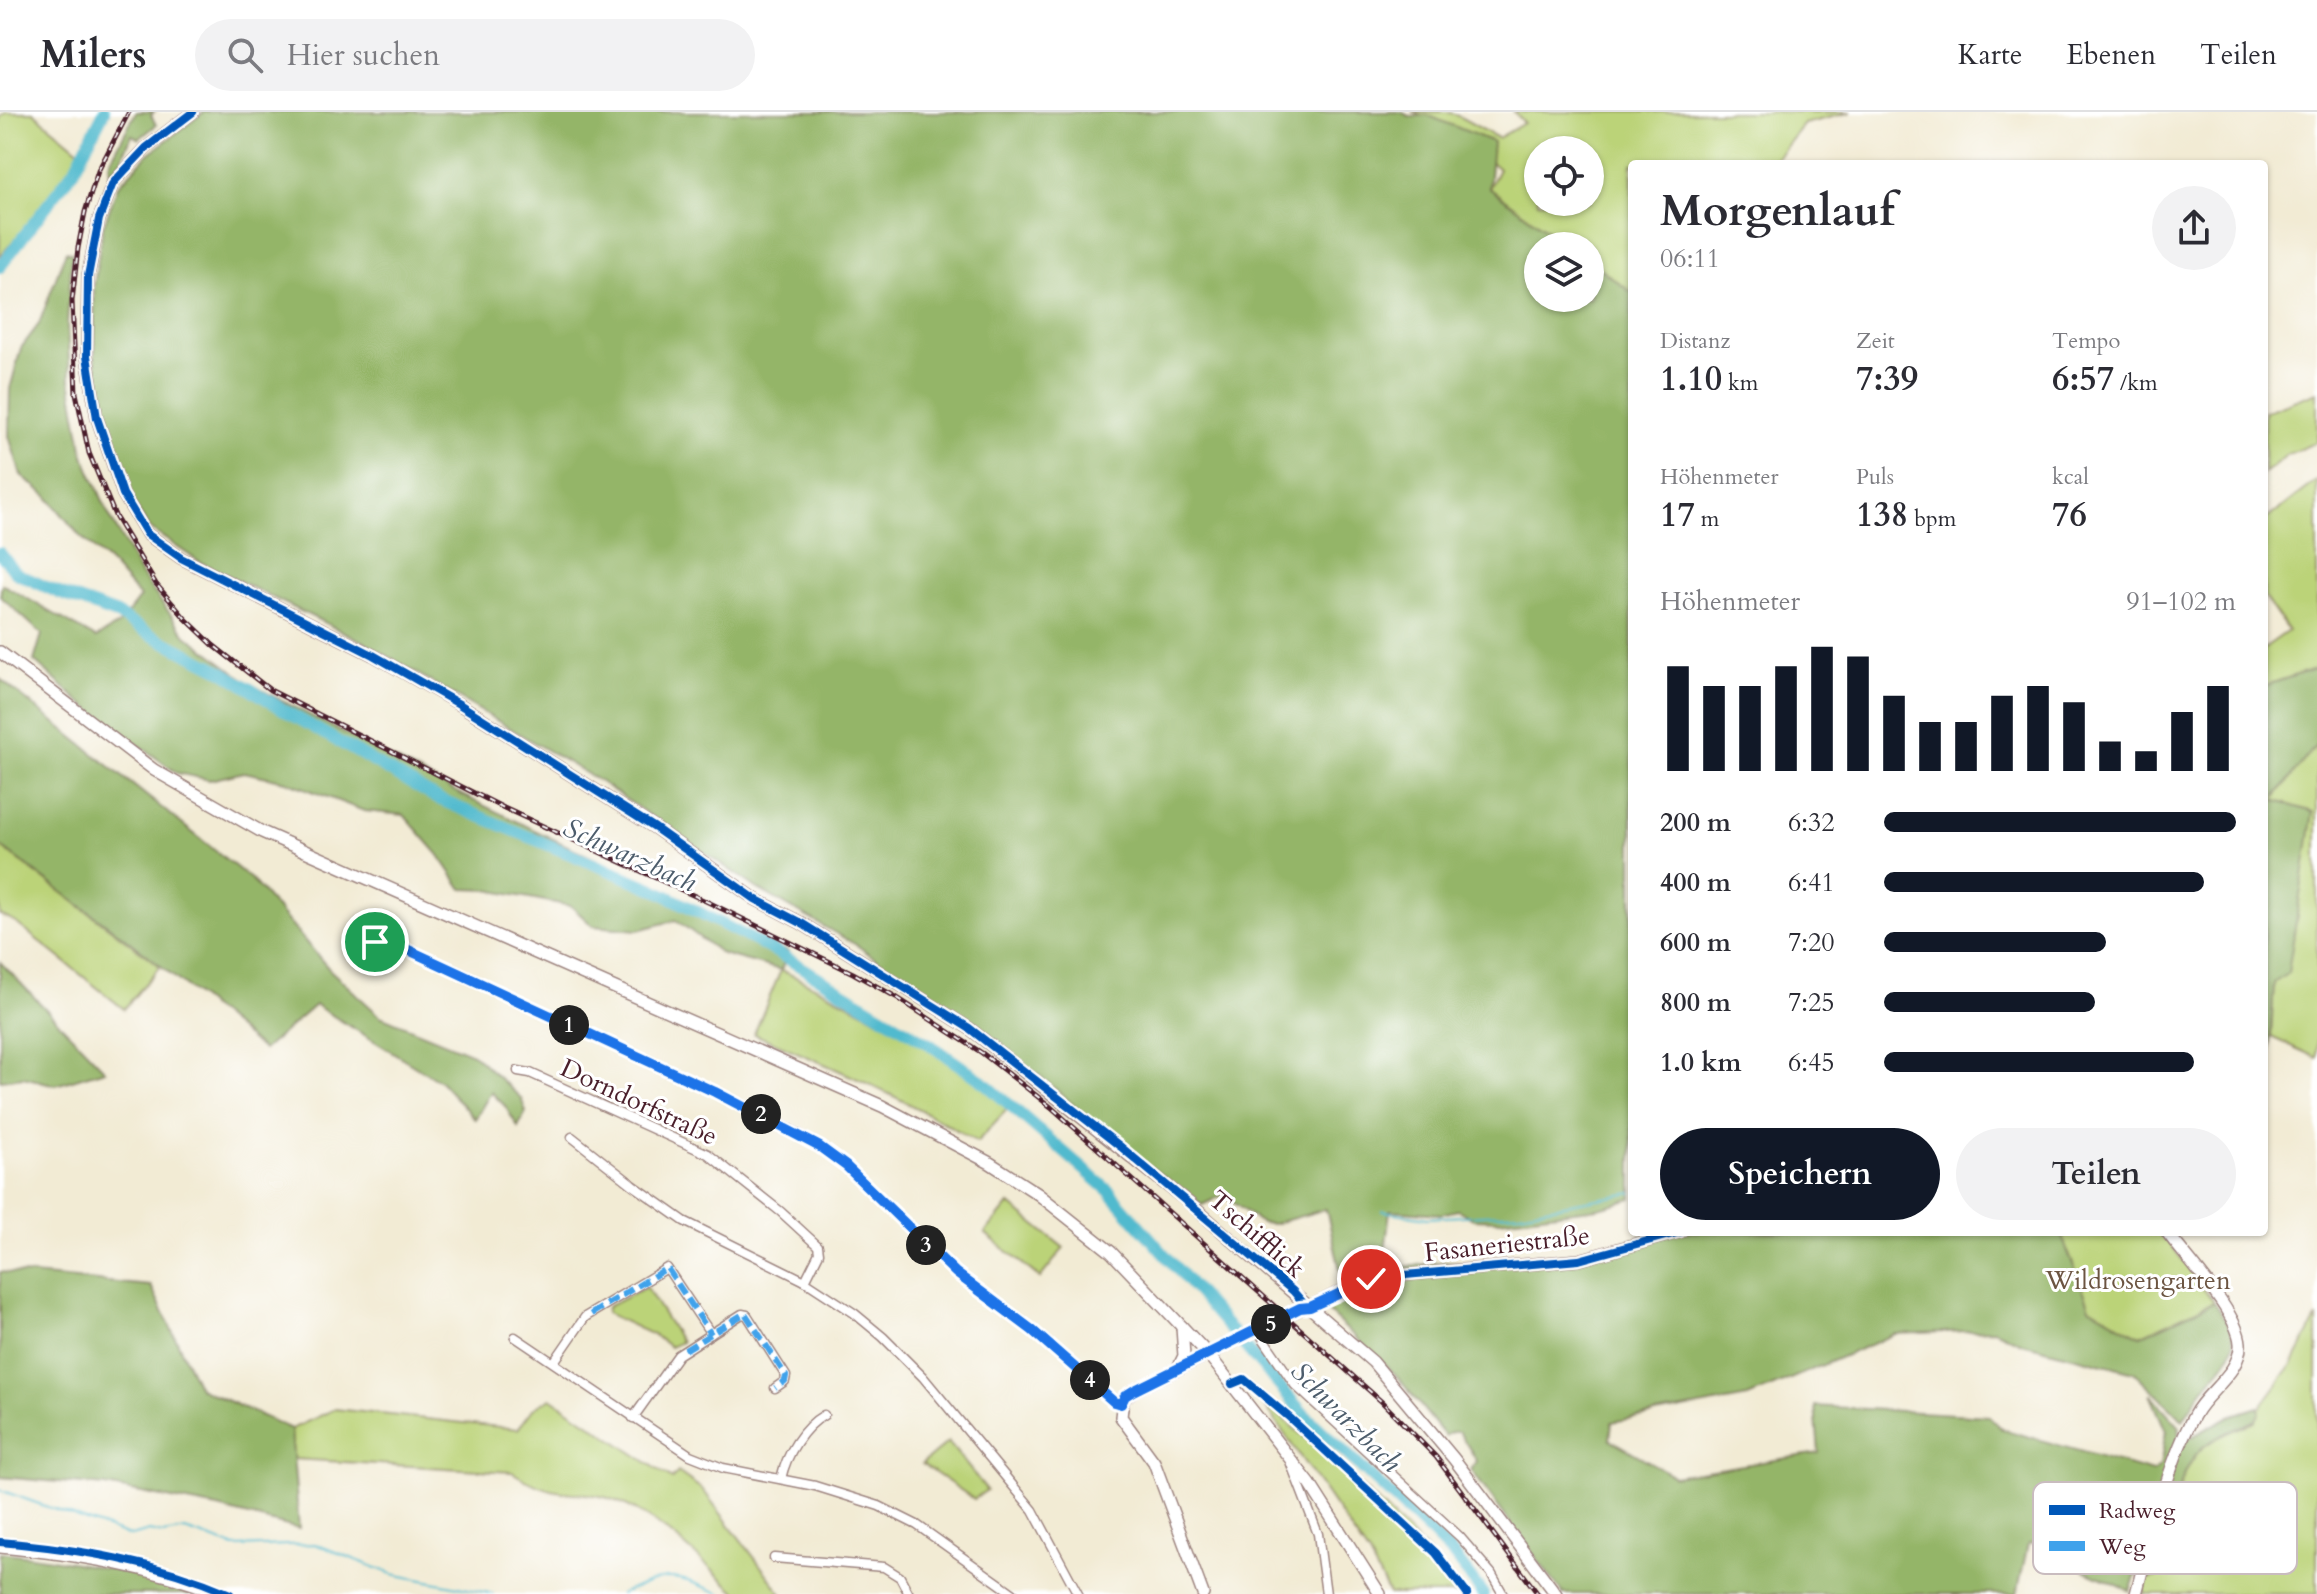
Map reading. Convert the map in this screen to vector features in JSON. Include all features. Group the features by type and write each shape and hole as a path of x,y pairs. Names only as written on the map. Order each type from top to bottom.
{"street":[{"name":"Tschifflick","path":"193,112 120,172 107,195 99,219 88,276 85,328 89,377 103,442 129,509 156,542 181,558 373,655 459,704 655,828 755,899 801,923 969,1028 1189,1203 1381,1370 1454,1459 1556,1594"},
{"path":"0,652 154,770 262,832 882,1106 990,1163 1038,1194 1111,1252 1208,1354 1285,1451 1340,1528 1380,1594"},
{"path":"375,942 387,940 799,1134 846,1166 956,1273 1032,1330 1109,1399 1121,1404"},
{"name":"Dorndorfstraße","path":"518,1071 530,1073 712,1158 781,1212 818,1246 819,1253 805,1281"},
{"path":"572,1137 684,1221 805,1281 870,1325 923,1377 1033,1510 1078,1594"},
{"name":"Fasaneriestraße","path":"1382,1277 1579,1260 1666,1236"},
{"path":"2169,1482 2192,1419 2206,1397 2233,1367 2240,1348 2237,1330 2222,1303 2170,1236"},
{"path":"554,1362 585,1317 667,1268 711,1334"},
{"name":"Tschifflick","path":"1308,1306 1382,1277"},
{"path":"1203,1594 1159,1473 1121,1417 1121,1404 1125,1396 1178,1368 1308,1306"},
{"path":"633,1418 678,1355 742,1314 747,1315 786,1376 785,1381 775,1388"},
{"path":"1178,1368 1184,1356 1182,1326"},
{"path":"1255,1332 1295,1385 1460,1537 1491,1573 1503,1594"},
{"path":"515,1337 679,1449 715,1465 844,1493 899,1516 931,1534 1014,1594"},
{"path":"781,1479 787,1459 811,1424 824,1415"},
{"path":"1285,1451 1318,1534 1326,1594"},
{"path":"0,1547 115,1563 160,1573 221,1594"},
{"path":"774,1558 884,1567 900,1577 909,1594"},
{"path":"2136,1594 2142,1574"}],"green space":[{"path":"6,112 33,112 81,152 31,222 0,256 0,117"},
{"path":"136,112 154,112 151,115 156,125 139,139 132,135 121,160 110,174 109,163"},
{"path":"204,112 1401,112 1411,117 1427,115 1493,142 1489,188 1550,232 1524,232 1524,312 1604,312 1604,272 1628,290 1628,1200 1599,1208 1499,1220 1473,1219 1458,1210 1441,1214 1390,1210 1384,1261 1410,1267 1436,1262 1523,1259 1590,1250 1642,1236 2062,1236 2090,1307 2140,1336 2214,1302 2233,1339 2229,1357 2183,1420 2134,1372 2022,1343 1994,1330 1895,1334 1748,1397 1612,1422 1610,1439 1674,1476 1819,1453 1815,1406 1989,1416 2002,1429 2152,1472 2160,1466 2166,1431 2150,1394 2180,1427 2178,1440 2186,1440 2230,1416 2258,1407 2260,1412 2256,1420 2201,1449 2182,1482 2033,1482 2033,1543 2028,1544 2017,1594 1563,1594 1471,1470 1477,1461 1459,1432 1445,1436 1395,1374 1327,1311 1326,1307 1344,1287 1326,1209 1273,1224 1261,1223 1223,1195 1202,1205 1123,1147 1040,1076 858,946 758,889 599,781 366,643 198,561 149,528 127,493 107,425 95,359 94,285 103,227 118,186 146,156"},
{"path":"1412,112 1451,112 1498,138 1524,123 1514,112 1852,112 1804,124 1775,160 1628,160 1628,290 1604,272 1604,232 1550,232 1528,216 1604,216 1604,136 1524,136 1524,213 1489,188 1499,169 1490,161 1493,142"},
{"path":"66,251 72,253 67,325 70,380 83,454 108,513 141,575 186,635 252,685 462,795 788,952 781,970 722,954 676,920 638,930 593,926 571,906 488,890 462,889 438,854 404,815 364,811 286,781 244,772 210,780 177,773 79,701 34,661 42,634 0,596 2,584 96,638 119,624 140,597 112,565 79,535 47,496 21,475 9,436 10,389 21,348 39,324"},
{"path":"2317,392 2317,442 2288,454 2268,470 2268,410"},
{"path":"2317,480 2317,668 2268,685 2268,645 2288,631 2268,603 2268,518"},
{"path":"2317,668 2317,744 2273,800 2313,812 2288,973 2274,983 2268,1072 2268,685"},
{"path":"0,679 252,880 330,970 380,1016 473,1054 521,1098 526,1112 518,1127 505,1106 491,1092 475,1119 440,1081 315,1005 263,1050 145,953 0,846"},
{"path":"2317,744 2317,1058 2271,1037 2274,983 2312,812 2272,800"},
{"path":"0,846 160,966 124,1009 15,922 0,915"},
{"path":"0,962 105,1070 56,1085 23,1077 0,1080"},
{"path":"781,970 900,1031 956,1067 1009,1107 977,1142 923,1111 754,1034"},
{"path":"1009,1204 1064,1248 1040,1278 985,1233"},
{"name":"Wildrosengarten","path":"2062,1236 2164,1236 2214,1302 2140,1336 2090,1307"},
{"path":"0,1272 151,1286 199,1388 291,1429 299,1529 218,1508 106,1486 0,1477"},
{"path":"646,1287 681,1342 670,1347 655,1336 606,1313 607,1307"},
{"path":"2317,1317 2317,1594 2144,1594 2147,1578 2156,1577 2157,1574 2297,1574 2297,1482 2182,1482 2201,1449 2256,1420 2259,1409 2293,1363"},
{"path":"551,1398 672,1479 678,1472 703,1490 782,1594 739,1594 663,1528 629,1506 605,1497 550,1489 512,1472 293,1459 291,1429 335,1409 518,1429 533,1409"},
{"path":"1261,1400 1392,1516 1461,1594 1389,1594 1369,1556"},
{"path":"948,1442 987,1490 974,1499 922,1464"},
{"path":"0,1552 105,1568 208,1594 0,1594"},
{"path":"2093,1574 2157,1574 2156,1577 2147,1578 2136,1575 2130,1591"}],"waterway":[{"name":"Schwarzbach","path":"0,267 74,170 104,112"},
{"name":"Schwarzbach","path":"0,553 16,573 117,614 222,671 438,799 654,889 778,953 929,1044 981,1080 1109,1191 1303,1413 1456,1558 1483,1594"},
{"path":"1383,1211 1427,1218 1519,1213 1628,1194"},
{"name":"Schwarzbach","path":"0,1490 126,1535 185,1530 235,1547 315,1544 392,1574 494,1594"},
{"name":"Schwarzbach","path":"620,1594 650,1582 671,1578 722,1594"}],"railway":[{"path":"129,112 98,171 78,248 72,301 76,393 89,453 116,518 156,584 185,618 213,645 270,690 504,808 853,973 982,1053 1051,1107 1382,1402 1436,1457 1538,1594"}],"marked path":[{"path":"591,1314 667,1268 711,1334"},
{"path":"685,1350 745,1313 786,1376 785,1381 775,1388"}],"cycle path":[{"path":"193,112 146,148 113,183 99,219 88,276 87,356 97,418 123,494 147,534 181,558 373,655 459,704 655,828 755,899 801,923 969,1028 1121,1147 1293,1291 1306,1306 1222,1348"},
{"path":"1310,1307 1348,1288 1382,1277 1579,1260 1666,1236"},
{"path":"1232,1384 1244,1379 1290,1418 1436,1553 1467,1594"},
{"path":"0,1542 146,1565 230,1594"}],"route":[{"path":"375,942 387,940 799,1134 846,1166 956,1273 1032,1330 1114,1402 1121,1404 1125,1396 1162,1376 1300,1308 1310,1307 1371,1279"}]}
